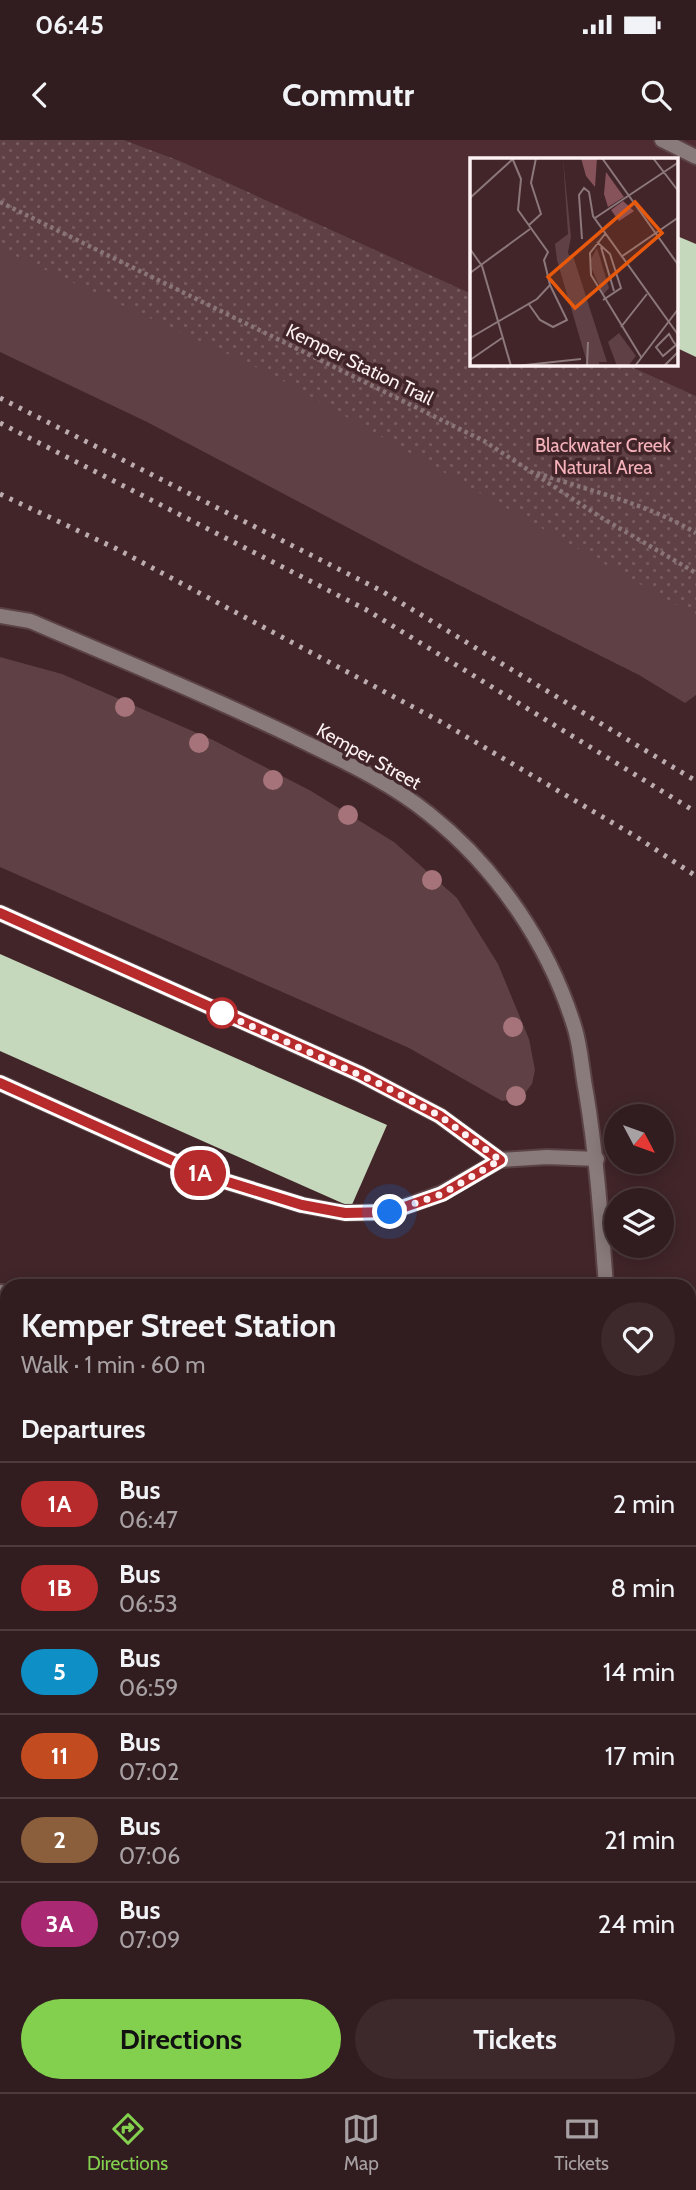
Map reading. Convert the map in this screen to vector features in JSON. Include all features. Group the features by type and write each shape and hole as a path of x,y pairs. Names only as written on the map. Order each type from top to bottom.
{"street":[{"path":"662,140 696,157"},
{"name":"Kemper Street","path":"0,617 30,621 245,713 384,784 430,814 490,872 537,942 576,1031 597,1160 606,1279"},
{"path":"0,913 360,1074 440,1116 500,1160"},
{"path":"0,1083 202,1174 302,1205 345,1213 390,1212 442,1194 500,1160 547,1157 597,1160"}],"path":[{"name":"Kemper Station Trail","path":"0,202 484,441 602,518 696,573"},
{"path":"531,471 640,507 678,522 696,533"}],"shaded area":[{"path":"124,140 696,140 696,396 629,366 678,366 678,158 470,158 470,293 180,161"}],"green space":[{"name":"Blackwater Creek Natural Area","path":"0,140 124,140 180,161 470,293 470,366 629,366 696,396 696,616 271,374 0,249"},
{"path":"0,227 211,326 696,607 696,695 685,703 639,675 415,563 147,422 0,352"},
{"path":"0,657 62,674 213,740 311,791 394,842 457,898 498,964 529,1039 535,1070 532,1084 521,1098 502,1101 409,1048 0,867"}],"building":[{"path":"678,236 696,244 696,357 678,348"},
{"path":"0,954 387,1125 351,1207 0,1051"}],"railway":[{"path":"0,398 380,590 696,781"},
{"path":"0,423 365,609 696,812"},
{"path":"0,494 117,549 443,723 635,836 696,876"}],"bus line":[{"name":"1A","path":"0,913 360,1074 440,1116 500,1160 442,1194 390,1212 345,1213 302,1205 202,1174 0,1083"}],"route":[{"path":"222,1013 220,1012 360,1074 440,1116 500,1160 442,1194 390,1212"}]}
